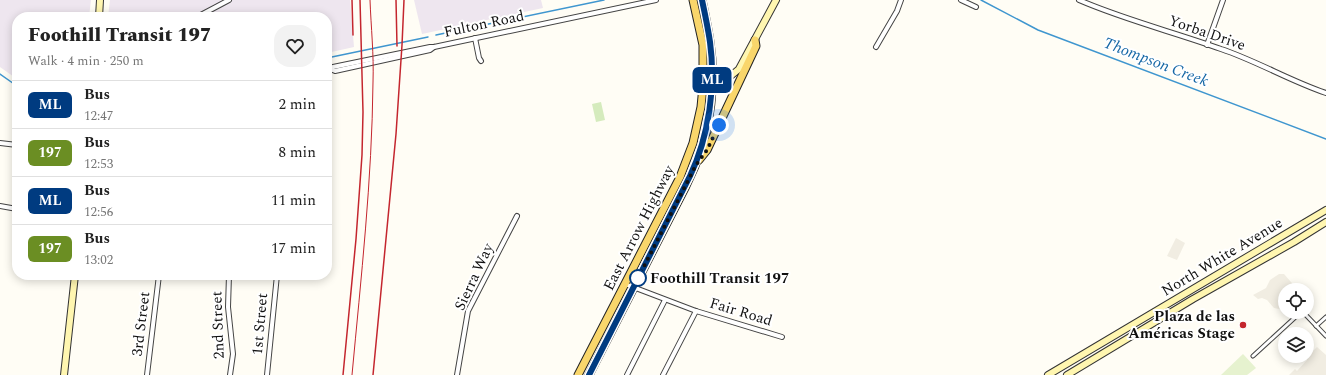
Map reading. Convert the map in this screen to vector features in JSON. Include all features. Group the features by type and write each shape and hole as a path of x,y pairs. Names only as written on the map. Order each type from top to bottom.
{"main road":[{"path":"99,12 100,0"},
{"name":"East Arrow Highway","path":"578,375 674,189 686,162 697,128 703,86 703,45 693,0"},
{"path":"696,165 708,123 712,84 710,43 702,0"},
{"path":"703,86 727,79 739,69 776,0"},
{"path":"589,375 696,165 707,150 756,46 755,40"},
{"name":"North White Avenue","path":"1048,375 1326,210"},
{"name":"North White Avenue","path":"1067,375 1193,299 1294,242 1326,222"},
{"path":"64,375 74,280"}],"street":[{"path":"206,12 229,0"},
{"name":"Fulton Road","path":"332,67 430,46 434,47 656,0"},
{"path":"876,47 897,11 901,0"},
{"path":"961,0 976,7"},
{"name":"Yorba Drive","path":"1079,0 1134,21 1248,59 1308,87 1326,93"},
{"path":"1207,45 1223,0"},
{"path":"475,38 481,61"},
{"path":"0,143 12,144"},
{"path":"686,162 696,165"},
{"path":"0,206 12,207"},
{"name":"Sierra Way","path":"457,375 468,311 517,216"},
{"name":"3rd Street","path":"147,375 158,280"},
{"name":"2nd Street","path":"229,280 228,306 232,354 230,375"},
{"name":"1st Street","path":"267,375 276,280"},
{"name":"Fair Road","path":"625,284 696,311 782,337"},
{"path":"627,375 665,300"},
{"path":"663,375 696,311"},
{"path":"1316,326 1326,317"},
{"path":"1254,356 1294,319"},
{"path":"1309,319 1326,336"}],"shaded area":[{"path":"0,0 91,0 90,12 12,12 12,75 0,67"},
{"path":"110,0 350,0 354,47 332,52 332,12 109,12"},
{"path":"414,0 541,0 543,8 422,34"},
{"path":"1176,238 1185,243 1177,260 1167,256"},
{"path":"1279,274 1284,274 1292,283 1278,283 1278,309 1274,308 1267,300 1262,298 1258,299 1253,295 1266,288 1270,280"},
{"path":"1317,347 1326,355 1326,375 1289,375 1295,369 1297,371 1304,363 1314,363 1314,350"}],"green space":[{"path":"601,102 605,120 596,122 592,104"},
{"path":"1243,354 1256,368 1247,375 1221,375"}],"waterway":[{"name":"Thompson Creek","path":"436,35 604,0"},
{"name":"Thompson Creek","path":"981,0 1038,30 1326,139"},
{"name":"Thompson Creek","path":"332,57 428,37"},
{"name":"Thompson Creek","path":"0,74 12,82"}],"tram line":[{"path":"352,375 366,229 371,155 373,51 370,0"}],"railway":[{"path":"352,0 353,35"},
{"path":"343,375 356,239 362,155 363,112 360,0"},
{"path":"396,0 397,46"},
{"path":"373,375 396,134 404,0"}],"bus line":[{"name":"ML","path":"589,375 696,165 704,139 708,123 711,95 712,60 702,0"}],"place":[{"name":"Foothill Transit 197","path":"638,278"},
{"name":"Plaza de las Américas Stage","path":"1243,325"}],"route":[{"path":"638,278 696,165 707,150 719,125"}]}
